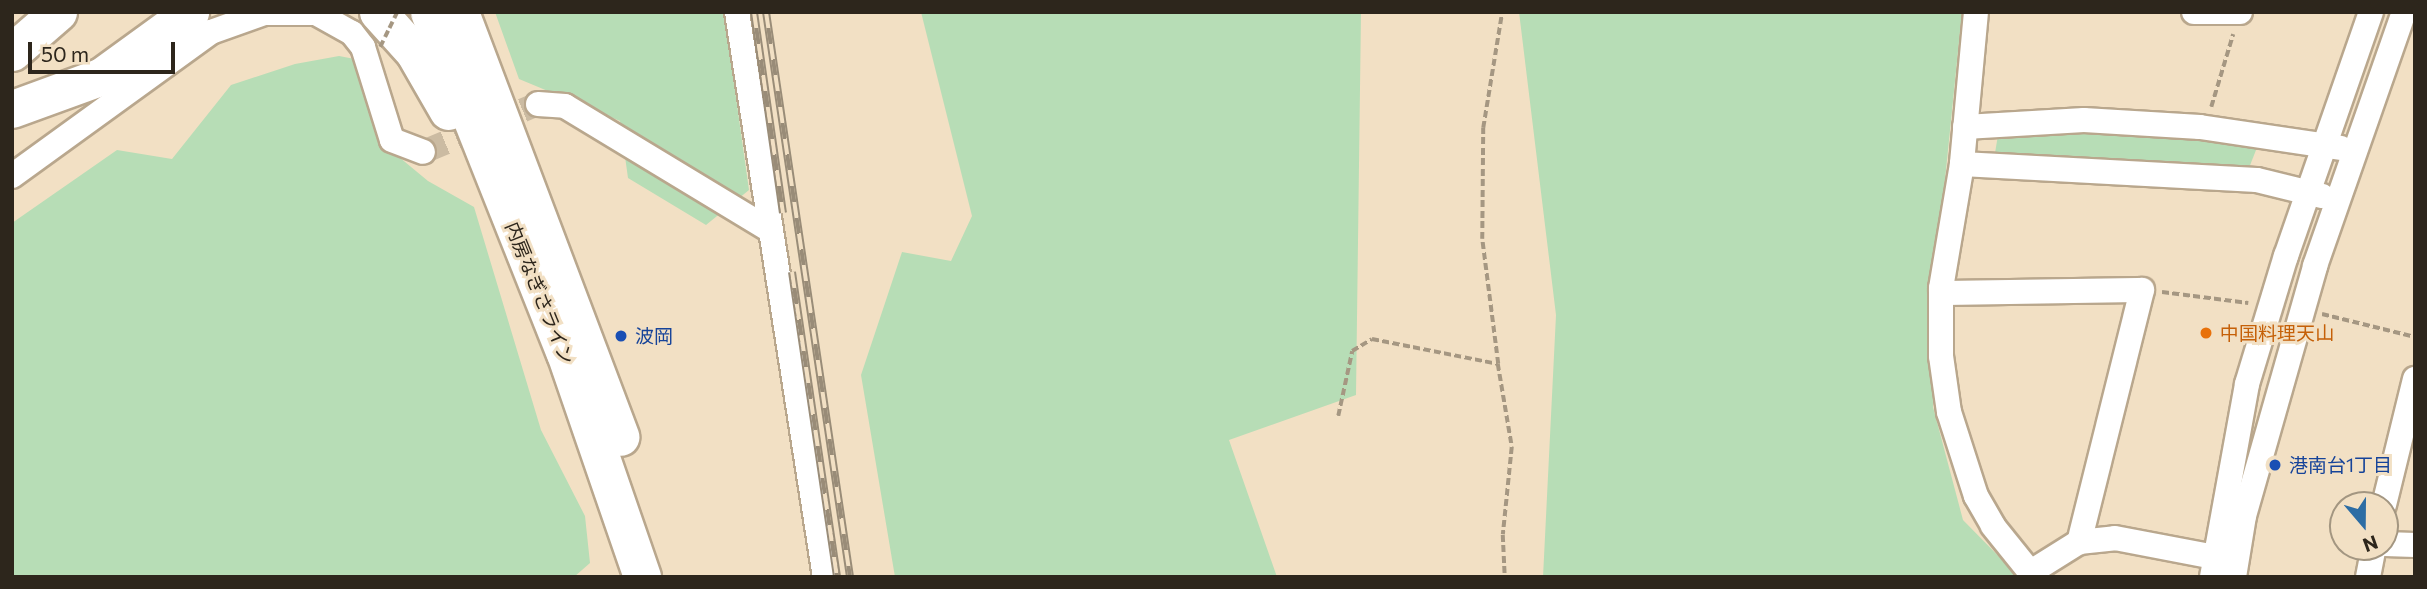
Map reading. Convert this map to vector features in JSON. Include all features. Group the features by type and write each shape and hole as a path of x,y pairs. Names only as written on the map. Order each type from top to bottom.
{"highway":[{"path":"12,51 58,12"},
{"path":"12,109 102,76 190,12"},
{"name":"内房なぎさライン","path":"429,12 498,192 565,353 642,577"},
{"name":"内房なぎさライン","path":"460,12 594,357 668,577"},
{"path":"379,30 414,52 498,192"}],"street":[{"path":"12,176 211,32 264,12 316,13 352,33 363,47 392,140 423,152"},
{"path":"737,12 825,577"},
{"path":"1976,12 1962,164 1941,293 1941,356 1961,460 1993,526 2032,575 2079,542 2115,538 2213,567 2247,384 2324,145 2371,12"},
{"path":"2194,12 2239,14"},
{"path":"2234,577 2244,516 2274,406 2356,150 2404,12"},
{"path":"538,104 565,106 770,230"},
{"path":"1965,127 2084,120 2200,127 2356,150"},
{"path":"1962,164 2257,180 2340,201"},
{"path":"1941,293 2142,290 2079,542"},
{"path":"2389,491 2407,440 2415,379"}],"path":[{"path":"379,30 397,12"},
{"path":"1502,12 1483,156 1482,239 1512,447 1503,535 1504,577"},
{"path":"2209,113 2239,14"},
{"path":"2142,290 2257,304"},
{"path":"2320,314 2415,337"},
{"path":"1338,416 1352,351 1373,339 1498,364"}],"green space":[{"path":"495,12 724,12 749,190 706,225 628,178 620,121 519,79"},
{"path":"921,12 1361,12 1356,395 1229,440 1277,577 895,577 861,375 902,252 951,261 972,216"},
{"path":"1519,12 1962,12 1932,308 1933,407 1963,520 2019,577 1543,577 1556,315"},
{"path":"339,56 381,64 399,157 428,181 474,207 541,430 585,516 590,563 574,577 12,577 12,223 117,150 172,159 231,85 295,64"},
{"path":"2059,130 2186,137 2258,145 2247,173 1997,157 1995,153 1998,135"}],"tunnel":[{"path":"423,152 538,104"}],"railway":[{"path":"754,12 783,213"},
{"path":"766,12 850,577"},
{"path":"792,272 837,577"}],"place":[{"name":"中国料理天山","path":"2206,333"},
{"name":"波岡","path":"621,336"},
{"name":"港南台1丁目","path":"2275,465"}]}
